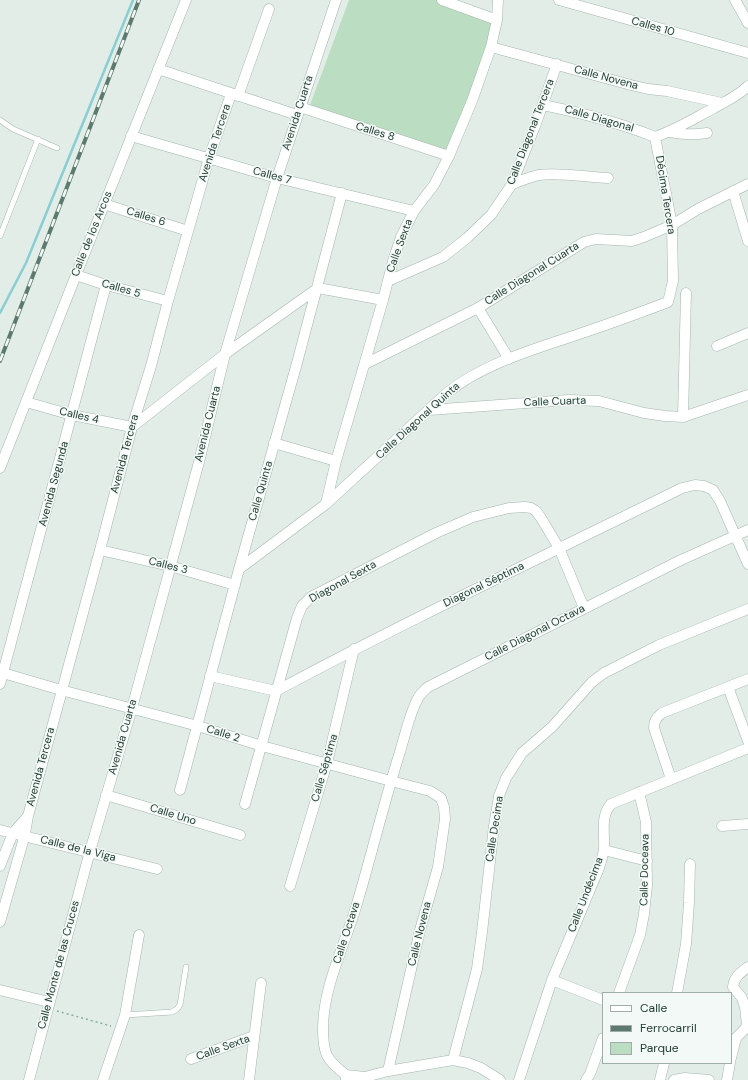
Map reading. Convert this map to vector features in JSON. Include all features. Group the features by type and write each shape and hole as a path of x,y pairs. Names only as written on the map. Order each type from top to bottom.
{"street":[{"name":"Calle de los Arcos","path":"0,468 186,0"},
{"name":"Avenida Cuarta","path":"90,851 132,708 199,462 225,354 277,178 336,0"},
{"path":"442,0 497,20"},
{"name":"Calle Sexta","path":"326,504 336,461 401,237 414,211 434,186 449,156 472,101 491,47 497,20 498,0"},
{"name":"Calles 10","path":"559,0 748,53"},
{"path":"735,0 748,23"},
{"name":"Avenida Tercera","path":"0,922 2,909 24,835 61,690 132,427 151,366 209,158 269,9"},
{"name":"Calle Novena","path":"491,47 631,85 722,103"},
{"name":"Calle Diagonal Tercera","path":"388,281 443,257 467,238 491,215 512,184 543,105 557,64"},
{"name":"Calles 8","path":"158,69 234,95 299,111 449,156"},
{"path":"655,137 669,132 741,94 748,86"},
{"name":"Calle Diagonal","path":"543,105 610,120 655,137"},
{"path":"669,132 680,135 697,135 707,133"},
{"name":"Calles 7","path":"132,136 277,178 414,211"},
{"name":"Décima Tercera","path":"655,137 672,225 673,281 668,302"},
{"path":"512,184 527,178 555,174 608,178"},
{"name":"Calle Diagonal Cuarta","path":"365,364 478,308 584,242 596,240 632,241 672,225 698,208 748,184"},
{"path":"733,191 748,241"},
{"name":"Calle Quinta","path":"180,790 239,569 318,288 342,193"},
{"name":"Calles 6","path":"104,204 188,231"},
{"name":"Calles 5","path":"76,275 106,285 168,301"},
{"name":"Avenida Segunda","path":"0,684 106,285"},
{"path":"132,427 225,354 318,288 383,300"},
{"path":"683,416 686,293"},
{"name":"Calle Diagonal Quinta","path":"239,569 326,504 462,381 482,370 536,348 609,324 668,302"},
{"path":"478,308 509,359"},
{"path":"717,346 748,333"},
{"name":"Calle Cuarta","path":"429,410 568,400 599,401 644,413 665,416 683,416 748,396"},
{"name":"Calles 4","path":"26,402 72,415 132,427"},
{"path":"274,443 336,461"},
{"name":"Diagonal Séptima","path":"276,691 354,649 682,488 695,485 704,486 713,490 720,501 736,536"},
{"name":"Diagonal Sexta","path":"245,804 297,618 302,606 311,597 436,533 473,517 509,508 525,507 536,511 559,548"},
{"name":"Calle Diagonal Octava","path":"391,781 418,696 428,687 681,560 748,530"},
{"path":"736,536 748,564"},
{"path":"559,548 584,608"},
{"name":"Calles 3","path":"100,550 170,566 235,584"},
{"name":"Calle Decima","path":"453,1060 476,969 499,796 506,778 522,753 552,727 592,682 604,673 658,645 748,609"},
{"name":"Calle Séptima","path":"290,886 327,763 354,649"},
{"name":"Calle 2","path":"3,673 198,726 262,746 430,791 440,798"},
{"path":"210,676 276,691"},
{"path":"671,779 654,728 654,722 657,717 748,679"},
{"path":"728,687 748,741"},
{"name":"Calle Undécima","path":"519,1080 552,980 599,868 604,850 604,815 606,809 611,804 748,748"},
{"name":"Calle Octava","path":"346,1077 331,1063 324,1046 323,1028 325,1005 332,978 356,908 391,781"},
{"name":"Calle Doceava","path":"619,992 640,935 647,885 646,822 639,792"},
{"name":"Calle Uno","path":"106,795 240,835"},
{"name":"Calle Novena","path":"388,1071 420,930 438,867 445,819 444,807 440,798"},
{"path":"0,866 13,833 28,816"},
{"path":"722,826 748,824"},
{"name":"Calle de la Viga","path":"0,830 90,851 157,869"},
{"path":"604,850 647,861"},
{"name":"Calle Monte de las Cruces","path":"29,1080 90,851"},
{"path":"677,992 686,944 690,864"},
{"path":"103,1080 124,1015 139,934"},
{"path":"732,1054 736,1038 747,1025 745,1007 742,998 733,987 733,982 738,974 748,967"},
{"path":"552,980 602,1000"},
{"path":"249,1080 260,983"},
{"path":"0,990 48,1005"},
{"name":"Calle Sexta","path":"190,1059 254,1036"},
{"path":"586,1080 590,1074 602,1041"},
{"path":"346,1077 365,1077 388,1071 453,1060 468,1063 481,1068 500,1080"},
{"path":"660,1080 664,1064"},
{"path":"726,1080 730,1064"},
{"path":"674,1080 685,1078 704,1080"}],"lane":[{"path":"0,120 13,129 57,148"},
{"path":"0,236 38,139"},
{"path":"124,1015 172,1012 177,1010 181,1000 186,967"}],"path":[{"path":"48,1005 120,1028"}],"green space":[{"path":"349,0 438,0 496,23 448,154 310,105"}],"waterway":[{"path":"0,313 26,263 133,0"}],"railway":[{"path":"0,361 139,0"}]}
